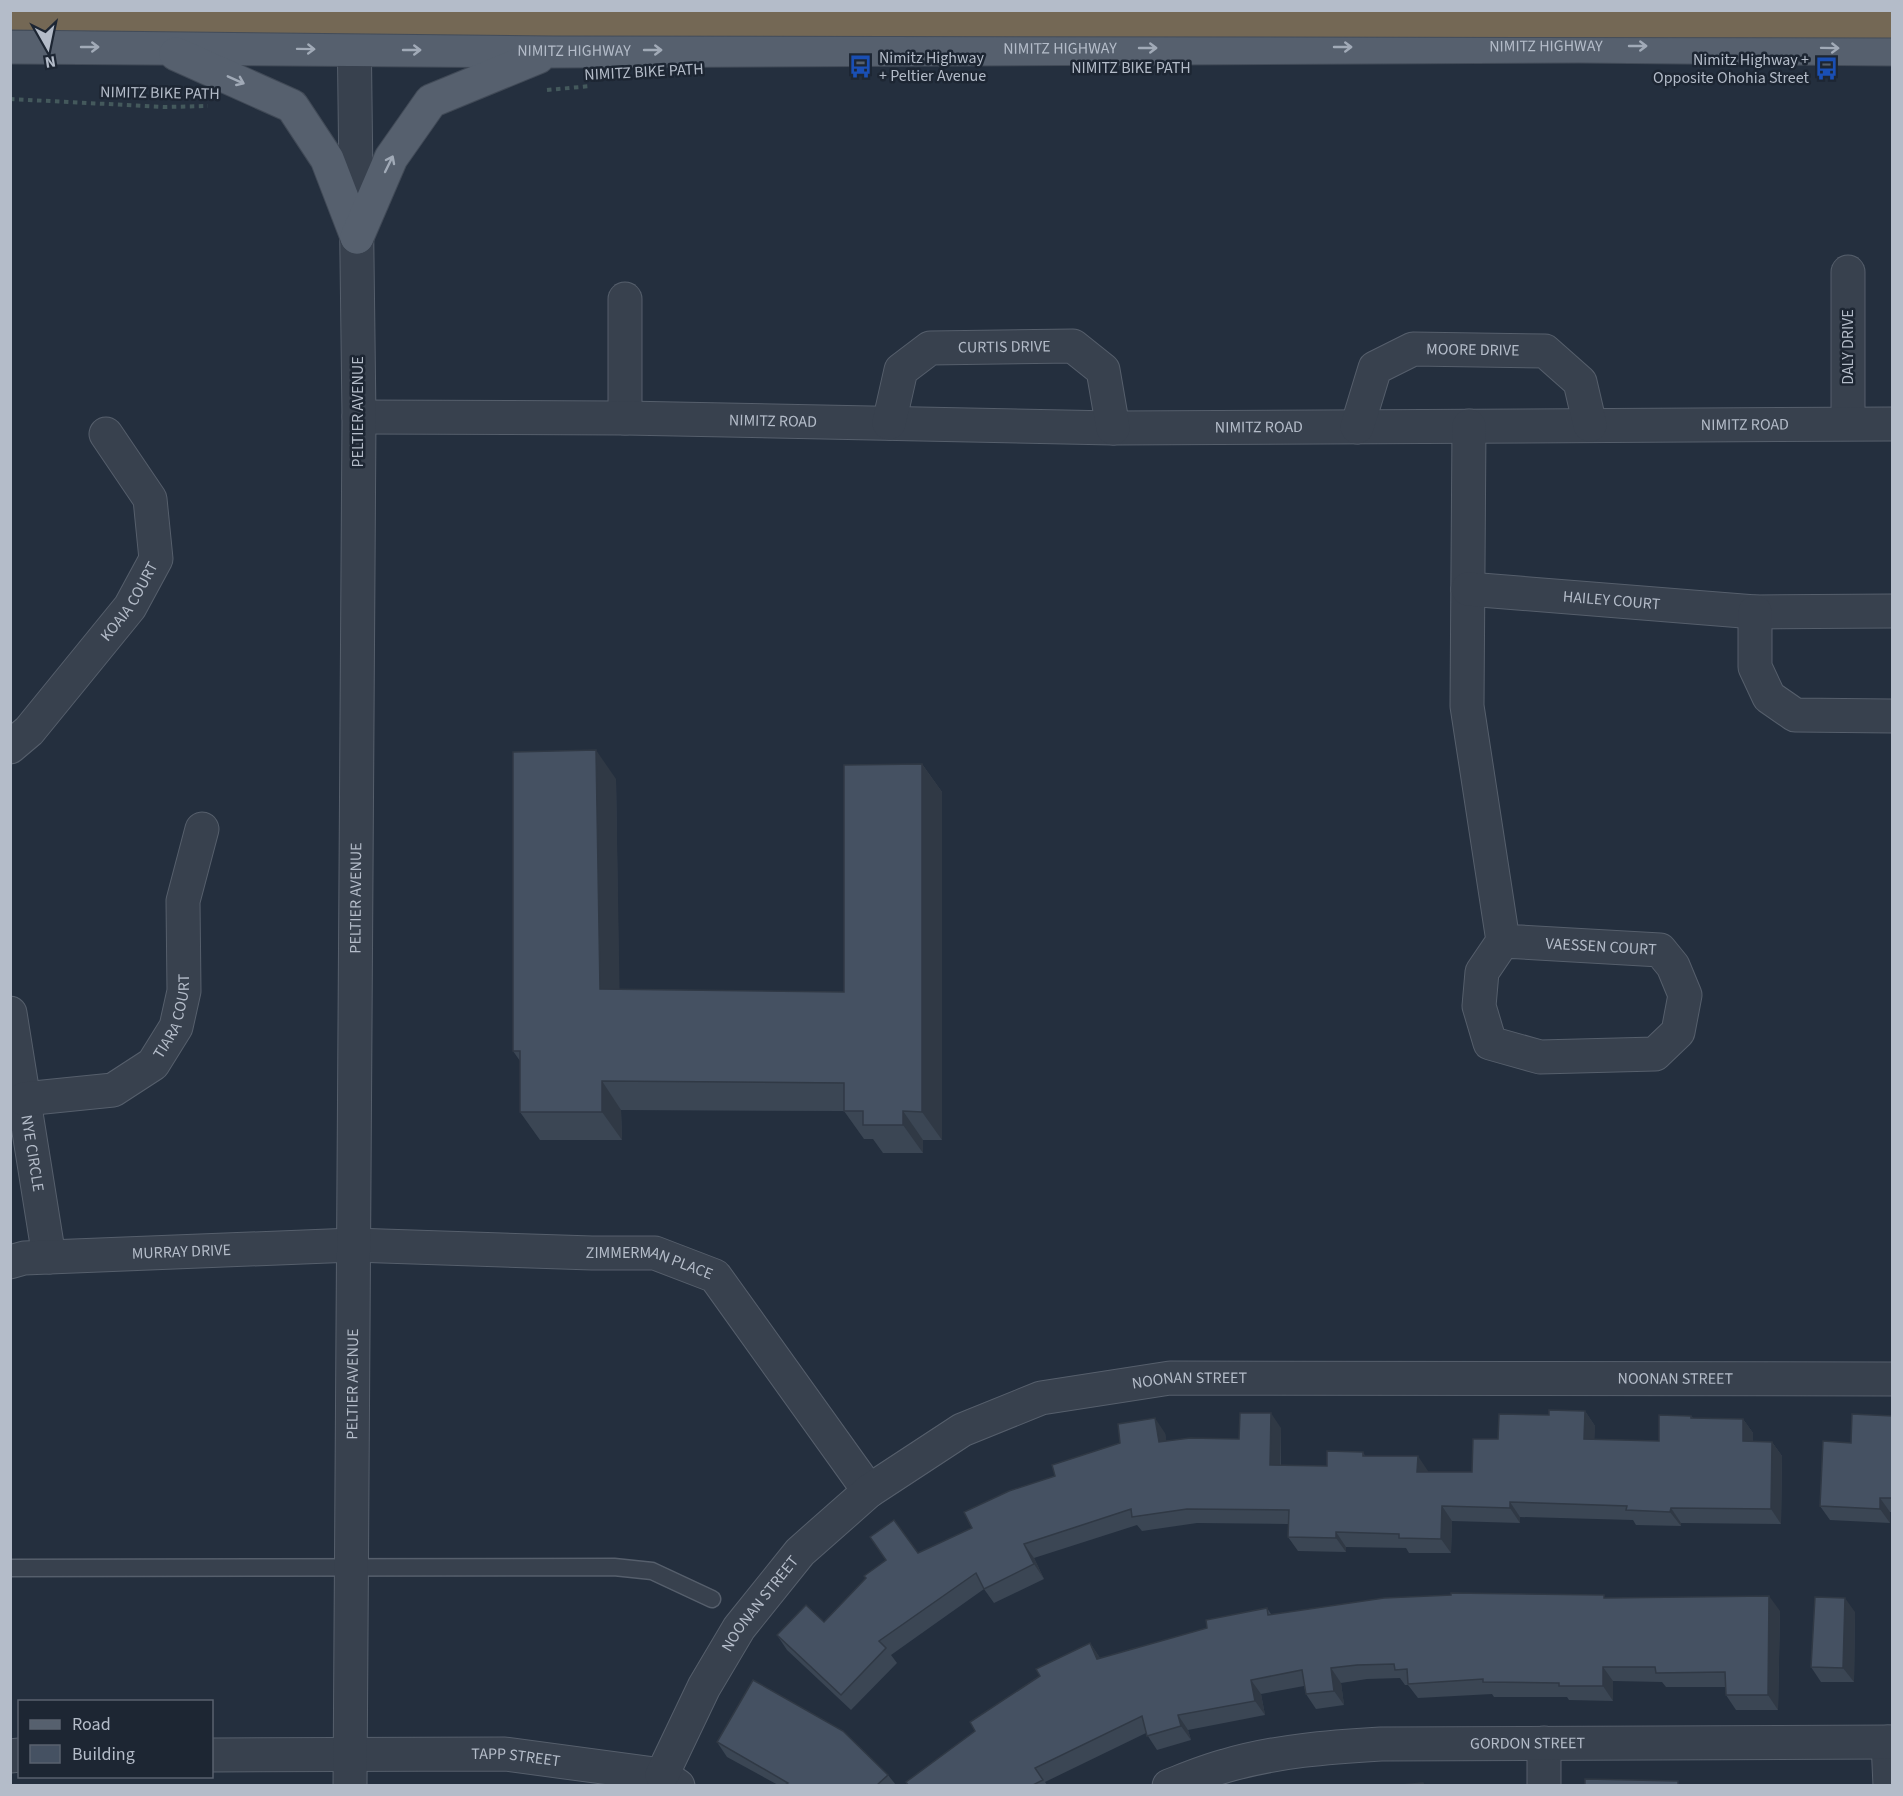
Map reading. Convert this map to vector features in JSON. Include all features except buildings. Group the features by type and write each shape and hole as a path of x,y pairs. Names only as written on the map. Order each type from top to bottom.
{"highway":[{"path":"10,13 554,19 1893,21"}],"main road":[{"path":"1875,10 1893,31"},
{"name":"NIMITZ HIGHWAY","path":"10,47 553,51 1708,46 1893,49"},
{"path":"163,48 292,106 327,159 357,237"},
{"path":"357,237 391,158 431,101 553,51"}],"street":[{"name":"PELTIER AVENUE","path":"350,1770 359,417 354,10"},
{"path":"1708,10 1708,46"},
{"name":"DALY DRIVE","path":"1848,272 1848,423"},
{"path":"625,299 625,418"},
{"name":"CURTIS DRIVE","path":"889,423 901,370 930,348 1073,346 1103,370 1113,428"},
{"name":"MOORE DRIVE","path":"1357,427 1375,368 1413,349 1545,351 1580,382 1590,425"},
{"name":"NIMITZ ROAD","path":"359,417 625,418 1113,428 1893,424"},
{"path":"1468,426 1467,706 1503,941"},
{"name":"KOAIA COURT","path":"10,747 29,731 130,607 156,559 150,498 106,434"},
{"name":"HAILEY COURT","path":"1468,589 1755,612 1893,611"},
{"path":"1755,612 1755,667 1769,697 1795,715 1893,716"},
{"name":"TIARA COURT","path":"24,1099 113,1090 153,1064 176,1027 184,991 183,901 202,829"},
{"name":"VAESSEN COURT","path":"1503,941 1660,950 1673,966 1685,995 1678,1032 1655,1054 1540,1057 1490,1043 1479,1006 1482,972 1503,941"},
{"name":"NYE CIRCLE","path":"10,1013 49,1257"},
{"name":"MURRAY DRIVE","path":"10,1262 24,1258 353,1245"},
{"name":"ZIMMERMAN PLACE","path":"353,1245 655,1253 715,1276 869,1491"},
{"name":"NOONAN STREET","path":"667,1782 704,1687 739,1628 800,1552 869,1491 962,1430 1041,1398 1170,1378 1893,1379"},
{"path":"1890,1742 1890,1785"},
{"name":"GORDON STREET","path":"1169,1785 1226,1766 1277,1755 1332,1747 1381,1744 1890,1742"},
{"path":"1544,1743 1544,1785"},
{"name":"TAPP STREET","path":"213,1755 350,1770 505,1754 667,1782"}],"lane":[{"path":"10,1568 614,1567 652,1571 712,1599"}],"path":[{"name":"NIMITZ BIKE PATH","path":"546,91 592,86"},
{"name":"NIMITZ BIKE PATH","path":"10,99 165,107 212,106"}],"place":[{"name":"Nimitz Highway + Peltier Avenue","path":"861,67"},
{"name":"Nimitz Highway + Opposite Ohohia Street","path":"1827,69"}]}
